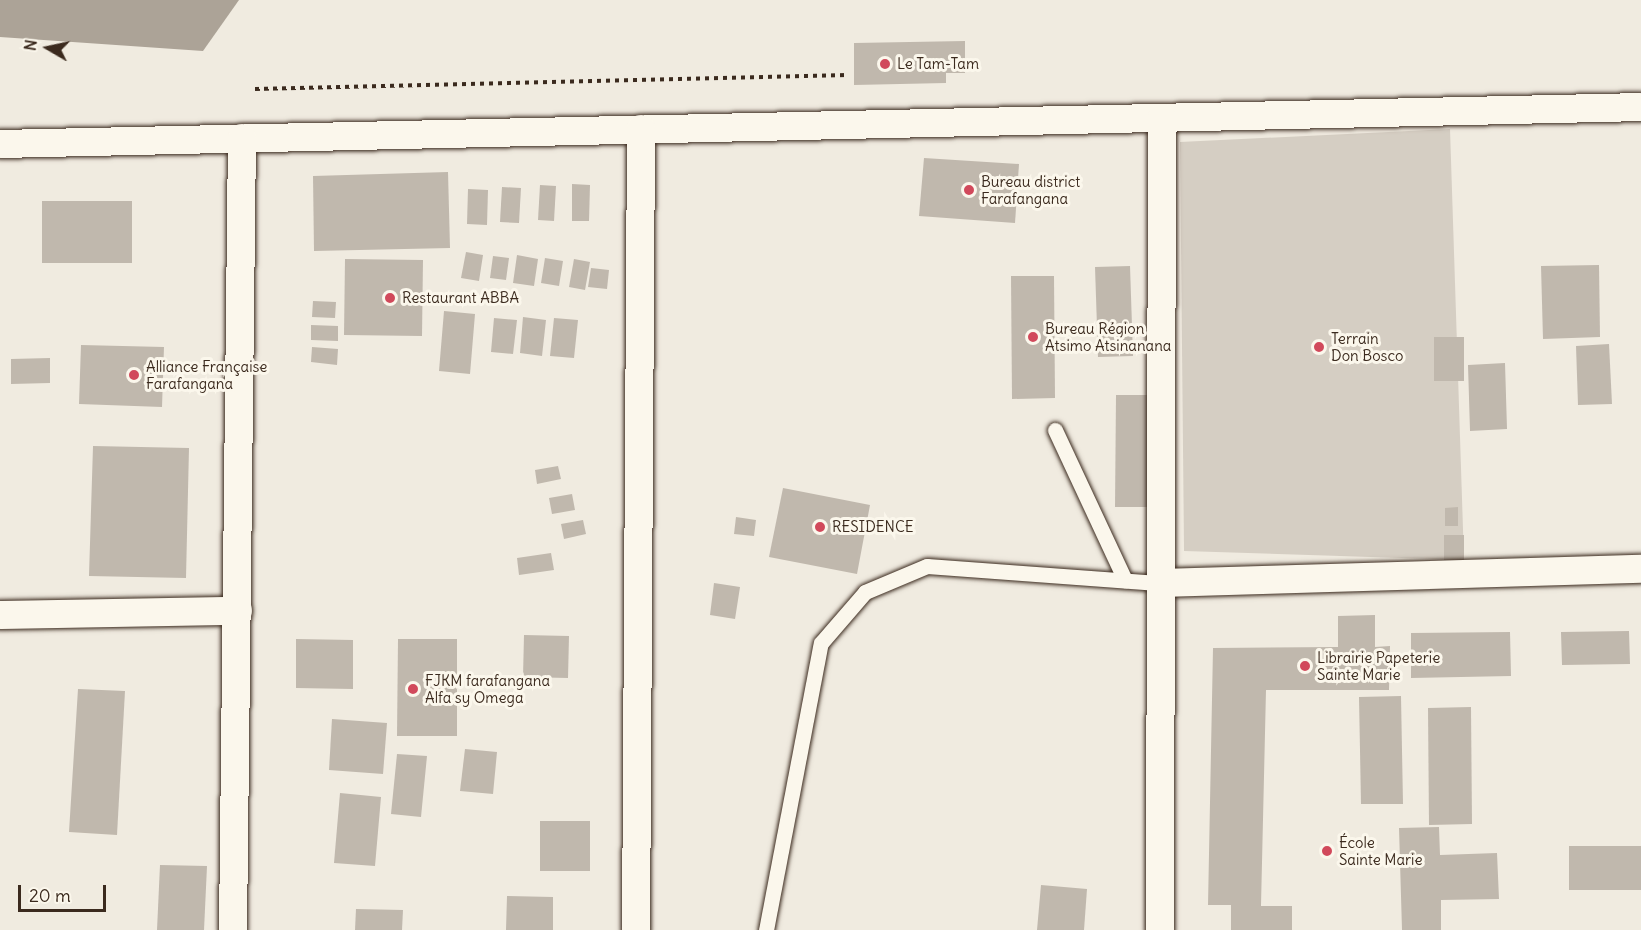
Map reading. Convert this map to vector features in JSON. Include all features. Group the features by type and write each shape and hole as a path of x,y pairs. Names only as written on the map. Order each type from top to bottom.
{"street":[{"path":"0,144 1641,107"},
{"path":"1160,930 1162,118"},
{"path":"636,930 641,129"},
{"path":"233,930 242,138"},
{"path":"1161,583 1641,568"},
{"path":"0,615 238,611"}],"lane":[{"path":"1055,430 1125,580"},
{"path":"766,930 821,643 865,592 927,566 1161,583"}],"path":[{"path":"255,90 848,75"}],"shaded area":[{"path":"0,0 239,0 203,51 0,37"},
{"name":"Terrain Don Bosco","path":"1450,129 1464,560 1184,551 1180,142"}],"building":[{"path":"965,41 965,73 946,73 946,83 854,85 854,43"},
{"name":"Bureau district Farafangana","path":"924,158 1019,164 1015,223 919,216"},
{"path":"448,172 450,248 314,251 313,176"},
{"path":"572,184 590,185 589,221 572,221"},
{"path":"540,185 556,186 554,221 538,220"},
{"path":"502,187 521,188 519,223 500,222"},
{"path":"468,189 488,190 487,225 467,224"},
{"path":"42,201 132,201 132,263 42,263"},
{"path":"466,252 483,255 479,281 461,278"},
{"path":"517,255 538,259 534,286 513,283"},
{"path":"493,256 509,258 506,280 490,278"},
{"path":"545,258 563,261 559,286 541,283"},
{"path":"345,259 423,260 422,336 344,335"},
{"path":"574,259 590,262 585,290 569,287"},
{"path":"1599,265 1600,337 1543,339 1541,266"},
{"path":"1130,266 1133,356 1098,357 1095,267"},
{"path":"591,268 609,270 607,289 588,287"},
{"name":"Bureau Région Atsimo Atsinanana","path":"1011,276 1054,276 1055,398 1012,399"},
{"path":"313,301 336,302 335,318 312,317"},
{"path":"444,311 475,314 470,374 439,371"},
{"path":"523,317 546,320 542,356 520,353"},
{"path":"494,318 517,320 513,354 491,352"},
{"path":"554,318 578,320 574,358 550,356"},
{"path":"311,325 338,326 338,341 311,340"},
{"path":"1434,337 1464,337 1464,381 1434,381"},
{"path":"1609,344 1612,404 1578,405 1576,346"},
{"path":"81,345 164,347 162,407 79,404"},
{"path":"312,347 338,349 337,365 311,362"},
{"path":"50,358 50,383 11,384 11,359"},
{"path":"1505,363 1507,429 1470,431 1468,365"},
{"path":"1116,395 1147,395 1147,507 1115,507"},
{"path":"93,446 189,448 186,578 89,576"},
{"path":"558,466 561,479 537,484 535,470"},
{"path":"783,488 870,505 857,574 769,557"},
{"path":"572,494 575,510 552,514 549,498"},
{"path":"1458,507 1458,526 1445,526 1445,508"},
{"path":"736,517 756,520 754,536 734,534"},
{"path":"583,520 586,534 564,539 561,524"},
{"path":"1444,535 1464,535 1464,560 1444,560"},
{"path":"551,553 554,570 519,575 517,558"},
{"path":"714,583 740,587 735,619 710,615"},
{"path":"1375,615 1375,647 1390,646 1389,690 1266,690 1261,906 1292,906 1292,930 1231,930 1231,905 1208,905 1213,648 1338,647 1338,616"},
{"path":"1629,631 1630,664 1562,665 1561,632"},
{"path":"1510,632 1511,676 1411,678 1411,633"},
{"path":"524,635 569,636 568,678 523,677"},
{"path":"296,639 353,640 353,689 296,688"},
{"path":"398,639 457,639 457,736 397,736"},
{"path":"78,689 125,691 117,835 69,832"},
{"path":"1401,696 1403,804 1361,804 1359,697"},
{"path":"1471,707 1472,824 1429,825 1428,708"},
{"path":"332,719 387,723 383,774 329,770"},
{"path":"465,749 497,752 493,794 460,791"},
{"path":"397,754 427,756 421,817 391,814"},
{"path":"340,793 381,797 375,866 334,863"},
{"path":"540,821 590,821 590,871 540,871"},
{"path":"1439,827 1440,855 1497,853 1499,899 1441,900 1441,930 1402,930 1399,828"},
{"path":"1569,846 1641,846 1641,890 1569,890"},
{"path":"160,865 207,866 204,930 157,930"},
{"path":"1041,885 1087,889 1084,930 1037,930"},
{"path":"507,896 553,897 553,930 506,930"},
{"path":"356,909 403,910 402,930 355,930"}],"place":[{"name":"Le Tam-Tam","path":"885,64"},
{"name":"Bureau district Farafangana","path":"969,190"},
{"name":"Restaurant ABBA","path":"390,298"},
{"name":"Bureau Région Atsimo Atsinanana","path":"1033,337"},
{"name":"Terrain Don Bosco","path":"1319,347"},
{"name":"Alliance Française Farafangana","path":"134,375"},
{"name":"RESIDENCE","path":"820,527"},
{"name":"Librairie Papeterie Sainte Marie","path":"1305,666"},
{"name":"FJKM farafangana Alfa sy Omega","path":"413,689"},
{"name":"École Sainte Marie","path":"1327,851"}]}
